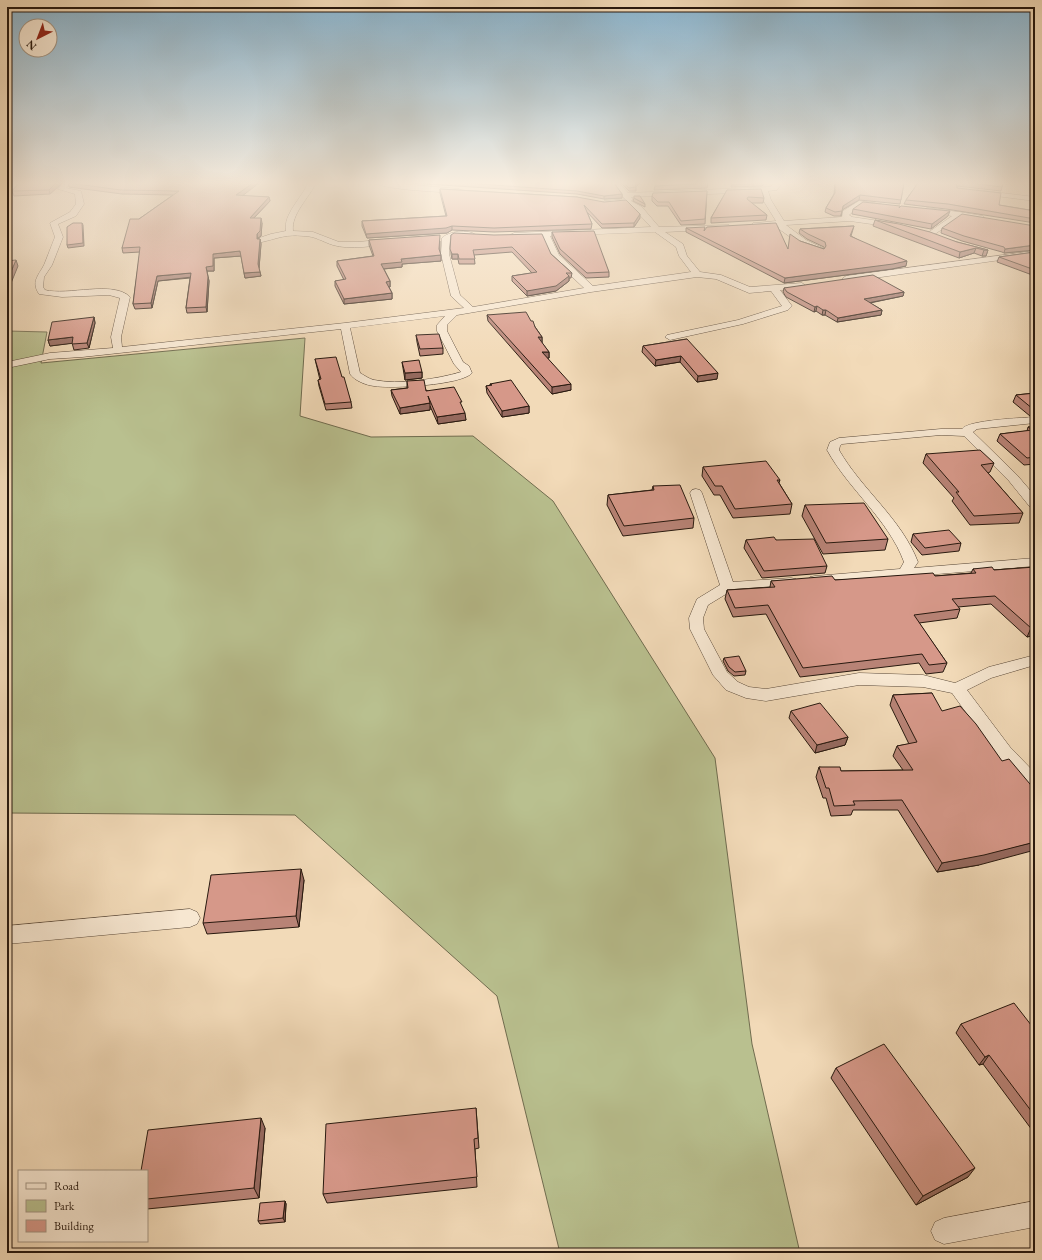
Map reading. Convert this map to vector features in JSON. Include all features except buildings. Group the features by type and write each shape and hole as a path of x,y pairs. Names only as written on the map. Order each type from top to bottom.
{"street":[{"path":"56,242 48,265 40,276 39,287 42,292 54,296 100,293 122,294 125,296 116,337 118,350"},
{"path":"331,242 340,244 370,242"},
{"path":"446,242 445,254 456,296 470,310"},
{"path":"549,242 555,256 591,289"},
{"path":"674,242 680,246 683,256 697,274"},
{"path":"803,242 820,250"},
{"path":"984,252 1005,257"},
{"path":"838,280 1035,253"},
{"path":"7,365 50,356 344,326 470,310 591,289 697,274 718,277 750,290 809,285"},
{"path":"670,337 740,322 785,308 787,306 774,289"},
{"path":"344,326 355,374 373,383 383,385 423,383 460,376 467,372 465,368 459,364 442,331 442,325 454,312"},
{"path":"967,433 968,429 974,426 1035,420"},
{"path":"904,574 911,562 905,545 890,525 847,475 833,450 834,444 839,440 941,432 967,433 1013,478 1035,504"},
{"path":"696,493 728,587"},
{"path":"1035,562 904,574 728,587 702,602 696,618 697,630 720,674 732,686 746,692 766,695 860,679 923,681 957,689 1004,752 1035,784"},
{"path":"957,689 971,680 994,670 1035,660"},
{"path":"7,935 190,918"},
{"path":"944,1231 1035,1214"}],"green space":[{"path":"7,331 47,332 41,363 305,338 300,416 371,437 473,436 553,501 715,758 752,1044 800,1253 560,1253 497,996 295,815 7,813"}]}
